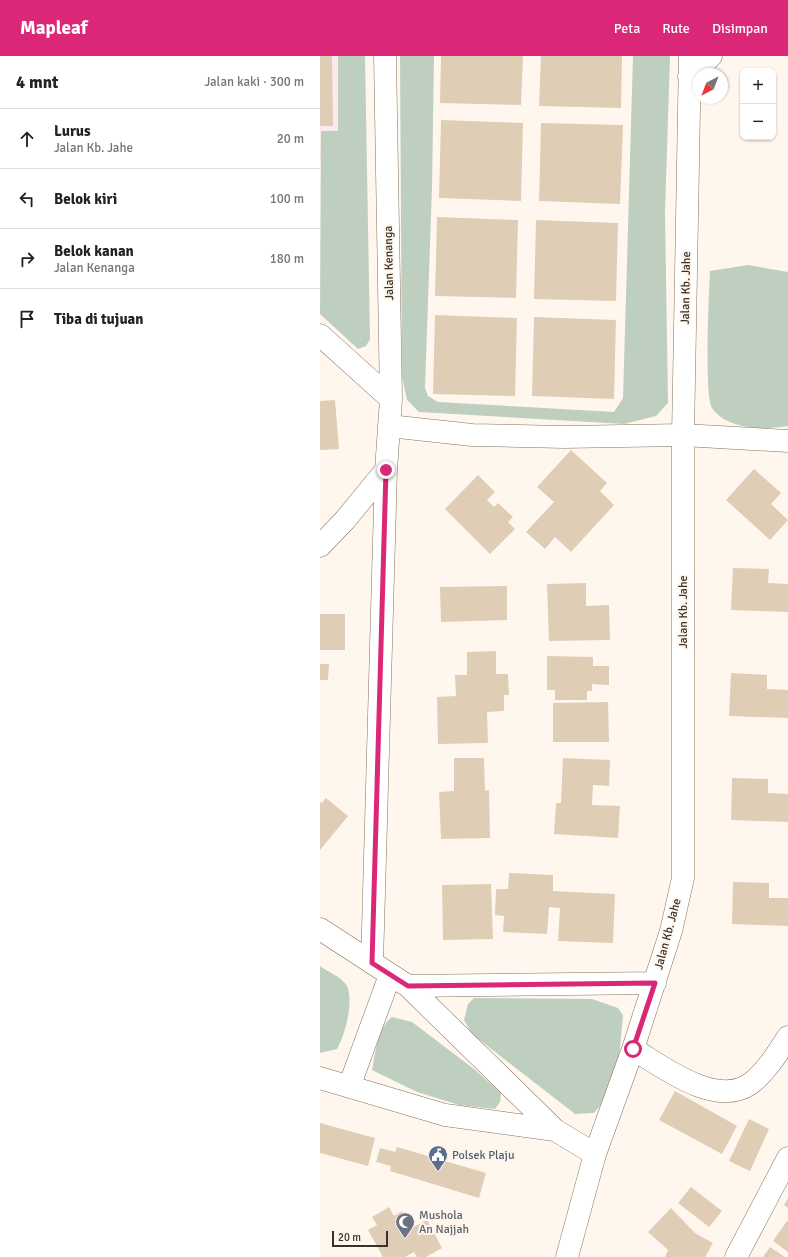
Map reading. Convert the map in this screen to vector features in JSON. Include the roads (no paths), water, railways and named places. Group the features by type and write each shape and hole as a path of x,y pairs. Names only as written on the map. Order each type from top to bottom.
{"street":[{"name":"Jalan Kenanga","path":"372,963 386,470 391,399 385,56"},
{"path":"689,67 710,56"},
{"name":"Jalan Kb. Jahe","path":"567,1257 596,1154 633,1049 671,931 683,878 684,435 689,67"},
{"path":"320,335 391,399"},
{"path":"389,426 472,435 564,437 684,435 788,440"},
{"path":"320,546 345,520 386,470"},
{"path":"320,929 399,980 555,1130 596,1154"},
{"path":"399,980 655,983"},
{"path":"349,1087 399,980"},
{"path":"633,1049 693,1084 711,1090 729,1092 741,1089 756,1079 765,1070 788,1037"},
{"path":"320,1078 445,1115 555,1130"},
{"path":"736,1257 788,1158"}],"place":[{"name":"Polsek Plaju","path":"438,1172"},
{"name":"Mushola An Najjah","path":"405,1239"}]}
